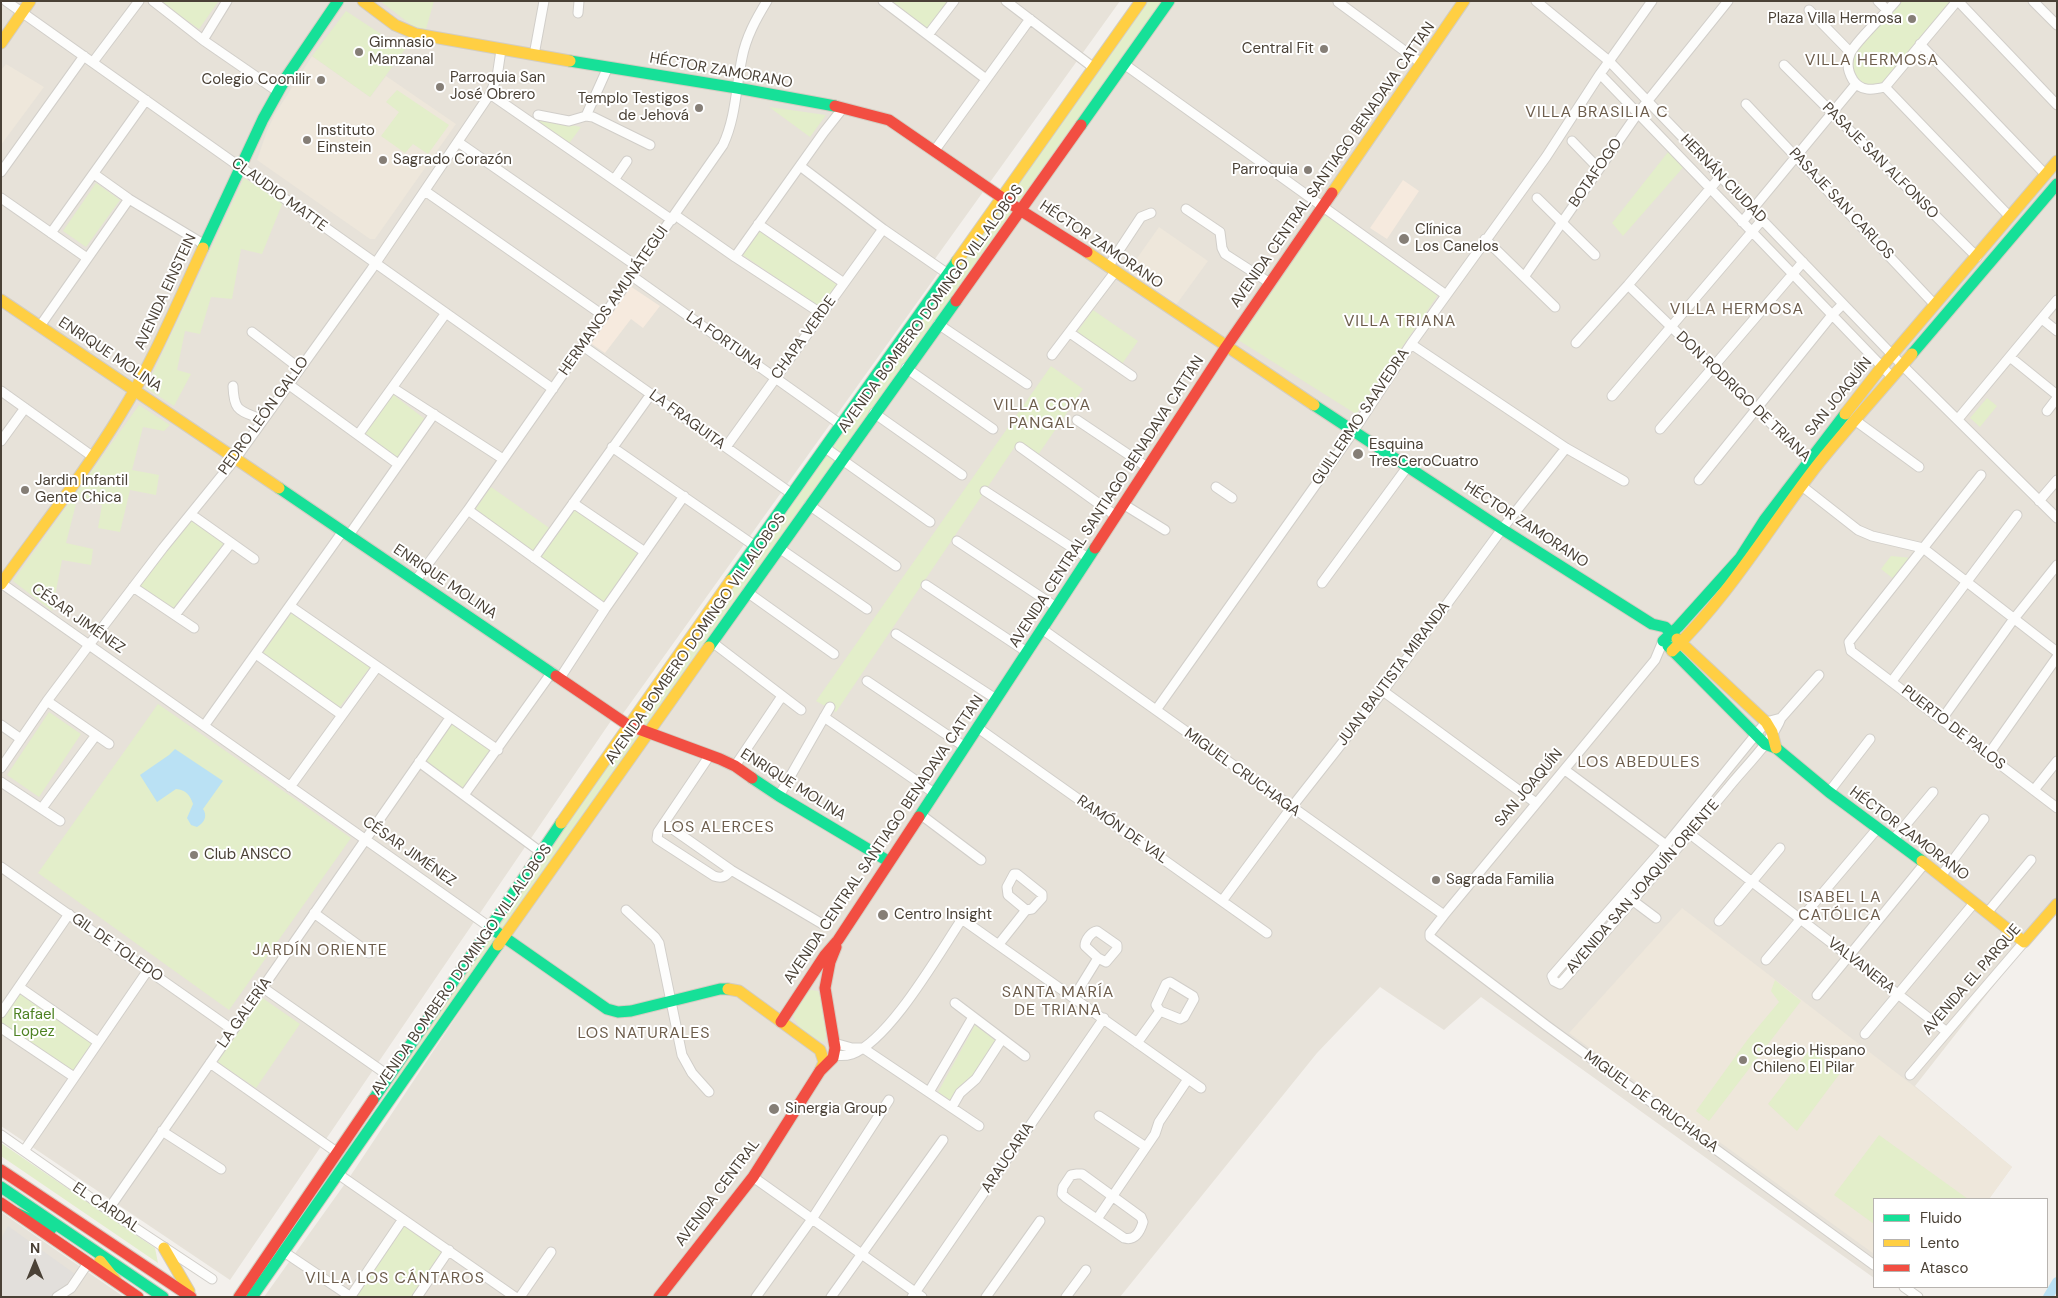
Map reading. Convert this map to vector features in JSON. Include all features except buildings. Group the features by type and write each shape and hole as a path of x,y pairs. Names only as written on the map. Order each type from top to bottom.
{"street":[{"name":"CLAUDIO MATTE","path":"6,1 553,389"},
{"path":"1,43 30,1"},
{"path":"93,62 139,1"},
{"path":"153,1 203,40 277,92"},
{"name":"AVENIDA EINSTEIN","path":"1,583 92,456 135,391 205,245 240,166 277,92 338,1"},
{"name":"HÉCTOR ZAMORANO","path":"363,1 395,25 416,34 501,50 737,88 843,108 889,120 1020,210 1056,231 1226,347 1502,529 1652,624 1665,627 1769,727"},
{"path":"534,55 544,1"},
{"path":"578,13 579,1"},
{"name":"HERMANOS AMUNÁTEGUI","path":"416,580 468,510 723,145 733,121 742,56 750,32 767,1"},
{"path":"883,1 986,79"},
{"path":"928,35 954,1"},
{"path":"1006,1 1094,68"},
{"name":"AVENIDA BOMBERO DOMINGO VILLALOBOS","path":"252,1297 502,937 1169,1"},
{"name":"AVENIDA CENTRAL SANTIAGO BENADAVA CATTAN","path":"781,1022 825,955 838,940 888,861 978,728 1226,347 1464,1"},
{"name":"HERNÁN CIUDAD","path":"1536,1 1609,61 1892,355 2057,518"},
{"name":"GUILLERMO SAAVEDRA","path":"1156,710 1354,431 1446,294 1562,134 1600,74 1652,1"},
{"name":"BOTAFOGO","path":"1524,277 1638,113 1728,1"},
{"path":"1878,1 1888,10"},
{"path":"1896,1 1850,52 1847,64 1850,75 1856,84 1873,90 1885,87 1958,1 2057,105"},
{"path":"2033,1 2057,25"},
{"path":"203,40 226,2"},
{"name":"AVENIDA BOMBERO DOMINGO VILLALOBOS","path":"239,1297 628,726 840,424 1094,68 1138,2"},
{"path":"1338,2 1421,63"},
{"path":"1809,10 1850,52"},
{"path":"935,150 1030,19"},
{"path":"1920,44 2045,174"},
{"name":"PEDRO LEÓN GALLO","path":"1,768 46,701 163,548 192,515 236,458 375,263 490,94 497,77 501,50"},
{"path":"1,172 84,56"},
{"path":"1124,64 1446,294"},
{"name":"PASAJE SAN ALFONSO","path":"1784,65 1977,257"},
{"path":"586,116 608,67"},
{"name":"HERNÁN CIUDAD","path":"1600,74 1892,377"},
{"path":"1742,222 1856,84"},
{"path":"1885,87 2010,217"},
{"path":"490,94 614,180 822,314"},
{"path":"51,233 146,100"},
{"name":"PASAJE SAN CARLOS","path":"1746,104 1935,305"},
{"path":"735,257 843,108"},
{"path":"538,115 569,120 586,116 593,117 650,145"},
{"path":"1572,141 1599,170"},
{"path":"458,142 638,267"},
{"path":"614,180 627,161"},
{"name":"SAN JOAQUÍN","path":"1655,660 1682,642 1729,587 1798,484 1882,367 2057,161"},
{"path":"800,166 883,229 948,274"},
{"path":"94,174 129,199 205,245"},
{"path":"1576,342 1628,286 1720,177"},
{"name":"SAN JOAQUÍN","path":"1812,464 1856,421 2057,184"},
{"path":"425,191 604,316"},
{"path":"1,198 87,258"},
{"path":"1537,198 1595,255"},
{"path":"40,326 129,199"},
{"path":"1186,210 1220,232 1222,248 1225,254 1270,283"},
{"path":"1052,355 1070,334 1111,270 1141,217 1151,213"},
{"path":"1612,396 1762,220"},
{"path":"758,224 844,283"},
{"name":"CHAPA VERDE","path":"726,447 883,229"},
{"path":"1485,239 1555,306"},
{"path":"1660,430 1803,262"},
{"name":"LA FORTUNA","path":"632,276 840,424"},
{"name":"DON RODRIGO DE TRIANA","path":"1628,286 1812,464"},
{"name":"ENRIQUE MOLINA","path":"1,300 556,675 628,726 735,766 779,796 888,861"},
{"path":"1958,419 2057,300"},
{"path":"1699,480 1832,315 1843,304"},
{"path":"358,435 446,313"},
{"path":"2042,319 2057,331"},
{"path":"938,324 1027,384"},
{"path":"252,332 300,368"},
{"path":"1070,334 1132,376"},
{"path":"1411,344 1566,448 1624,481"},
{"name":"LA FRAGUITA","path":"583,346 792,494"},
{"path":"2010,357 2057,397 2047,411"},
{"path":"906,368 994,429"},
{"path":"288,384 398,464"},
{"path":"233,386 235,405 238,409 263,420"},
{"path":"393,388 503,459"},
{"path":"2,392 92,456"},
{"path":"534,558 651,394"},
{"path":"1,441 25,408"},
{"path":"874,413 962,475"},
{"path":"204,726 290,606 434,414"},
{"path":"1078,420 1147,467"},
{"path":"1856,421 1919,467"},
{"path":"612,447 755,546"},
{"path":"824,447 930,522"},
{"path":"1020,447 1116,516"},
{"name":"JUAN BAUTISTA MIRANDA","path":"1222,901 1291,808 1383,692 1502,529 1566,448"},
{"path":"1322,583 1408,466"},
{"path":"1923,548 1981,475"},
{"path":"2039,501 2057,480"},
{"name":"SAN JOAQUÍN","path":"1430,937 1430,933 1444,915 1655,660 1663,641 1740,558 1798,484"},
{"name":"DON RODRIGO DE TRIANA","path":"1798,484 1858,530 1879,538 1923,548 2013,620 2057,652"},
{"path":"1216,487 1232,498"},
{"path":"986,491 1088,558"},
{"path":"464,795 605,610 684,496"},
{"path":"573,503 645,552"},
{"path":"1123,504 1165,530"},
{"path":"809,505 896,566"},
{"path":"468,510 605,610"},
{"path":"192,515 254,559"},
{"path":"1892,681 1968,583 2017,515"},
{"path":"956,541 1056,607"},
{"path":"175,615 231,543"},
{"path":"779,548 866,609"},
{"name":"PUERTO DE PALOS","path":"1923,548 1849,642 1849,648 2057,808"},
{"path":"1942,719 2013,620 2057,565"},
{"name":"CÉSAR JIMÉNEZ","path":"1,583 502,937 608,1009 618,1012 631,1011 720,988 731,989 739,991 820,1050 834,1055"},
{"path":"926,585 1027,652"},
{"path":"133,587 194,628"},
{"path":"747,592 834,654"},
{"path":"290,606 498,750"},
{"name":"HÉCTOR ZAMORANO","path":"1652,624 1663,641 1765,744 1776,748 1829,792 1925,863 2024,942"},
{"name":"MIGUEL CRUCHAGA","path":"1042,629 1291,808 1444,915"},
{"path":"896,634 996,699"},
{"path":"712,642 801,710"},
{"path":"256,654 342,715"},
{"path":"1988,754 2057,657"},
{"path":"290,787 377,667"},
{"name":"AVENIDA SAN JOAQUÍN ORIENTE","path":"1769,727 1765,744 1690,834 1560,984 1554,982 1552,976 1666,845 1756,734 1769,727 1778,726 1780,718 1819,675"},
{"path":"867,681 965,747"},
{"path":"1383,692 1536,803"},
{"path":"735,766 782,696"},
{"path":"46,701 109,744"},
{"path":"779,796 830,707"},
{"path":"824,717 934,793"},
{"name":"LA GALERÍA","path":"108,1210 450,718"},
{"path":"1,725 21,739"},
{"path":"1769,727 1776,748"},
{"name":"RAMÓN DE VAL","path":"978,728 1267,933"},
{"path":"42,808 96,735"},
{"path":"1829,792 1870,739"},
{"path":"710,756 658,832 657,838 661,843 714,876 720,878 731,870"},
{"path":"2034,790 2057,761"},
{"path":"419,762 542,853"},
{"path":"1565,770 1666,845"},
{"path":"1,782 60,821"},
{"path":"1893,840 1933,792"},
{"path":"920,814 981,860"},
{"path":"1941,876 1984,818"},
{"path":"664,823 731,870 824,925"},
{"name":"VALVANERA","path":"1680,827 1947,1032"},
{"path":"1766,960 1877,829"},
{"path":"1719,921 1780,848"},
{"path":"1988,913 2031,860"},
{"path":"1817,995 1925,863"},
{"name":"GIL DE TOLEDO","path":"1,867 232,1030"},
{"path":"1623,894 1656,918"},
{"path":"1865,1034 1974,903"},
{"name":"AVENIDA EL PARQUE","path":"1910,1075 2057,904"},
{"path":"626,910 659,943 682,1055 692,1073 709,1092"},
{"path":"999,944 1026,910"},
{"path":"314,913 369,953"},
{"path":"1,1013 69,914"},
{"path":"838,940 830,962 825,988 834,1043 834,1055 845,1056 863,1048 891,1023 959,917 1104,1018 1200,1088"},
{"name":"MIGUEL DE CRUCHAGA","path":"1430,937 1547,1026 1873,1264"},
{"path":"1074,997 1098,958"},
{"path":"24,1151 148,970"},
{"path":"808,981 825,988"},
{"path":"1170,982 1193,996 1194,999 1180,1019 1160,1011 1156,1005 1166,984 1170,982"},
{"path":"19,987 98,1042"},
{"path":"262,988 389,1076"},
{"path":"955,1004 1025,1056"},
{"path":"1137,1043 1160,1011"},
{"path":"929,1092 973,1017"},
{"name":"ARAUCARIA","path":"917,1295 1104,1018"},
{"path":"1,1028 74,1077"},
{"path":"952,1108 960,1093 976,1079 1002,1039"},
{"path":"834,1043 852,1048 863,1048 979,1126"},
{"path":"820,1050 824,1062 820,1071"},
{"name":"AVENIDA CENTRAL","path":"659,1297 753,1177 820,1071 834,1055"},
{"path":"210,1063 338,1153"},
{"path":"1097,1219 1155,1134 1159,1122 1188,1079"},
{"path":"756,1297 812,1219 889,1100"},
{"path":"1099,1116 1146,1147"},
{"path":"162,1131 221,1170"},
{"name":"EL CARDAL","path":"1,1136 212,1280"},
{"path":"831,1297 943,1140"},
{"path":"1,1170 193,1297"},
{"path":"338,1174 515,1297"},
{"path":"1082,1174 1141,1216 1143,1222 1135,1237 1130,1240 1124,1238 1097,1219 1062,1194 1063,1188 1071,1175 1082,1174"},
{"path":"753,1177 917,1295"},
{"path":"1,1187 164,1297"},
{"path":"1,1204 138,1297"},
{"path":"16,1213 78,1240 103,1264 116,1281"},
{"path":"284,1252 351,1296 403,1219"},
{"path":"986,1297 1040,1221"},
{"path":"164,1248 183,1284 193,1297"},
{"path":"417,1297 449,1250"},
{"path":"520,1297 551,1252"},
{"path":"57,1297 72,1288 88,1263"},
{"path":"1066,1297 1086,1270"},
{"path":"146,1285 157,1297"},
{"path":"1905,1288 1918,1297"}],"shaded area":[{"path":"1,1 1120,1 932,263 941,269 622,715 617,712 230,1280 1,1126"},
{"path":"1170,1 2057,1 2057,908 1915,1086 2012,1167 1990,1198 1873,1198 1873,1277 1481,997 1444,1030 1380,987 1317,1053 1120,1297 264,1297 349,1178 517,925"},
{"path":"312,56 370,97 386,76 456,124 375,239 370,239 257,160 275,114"},
{"path":"6,64 44,87 1,145 1,70"},
{"path":"1403,180 1419,191 1387,239 1370,228"},
{"path":"1159,227 1208,261 1176,305 1128,271"},
{"path":"630,286 660,306 643,328 631,319 605,353 589,342"},
{"name":"Colegio Hispano Chileno El Pilar","path":"1682,908 1915,1087 2012,1167 1990,1198 1873,1198 1873,1253 1569,1033"},
{"path":"1,1212 124,1297 1,1297"},
{"path":"8,1226 75,1274 62,1289 51,1297 1,1297 1,1239"}],"green space":[{"path":"160,1 217,1 218,2 199,29"},
{"path":"380,1 434,1 426,29 414,27"},
{"path":"888,1 951,1 928,32"},
{"path":"1146,1 1163,1 435,1030 342,1149 545,851"},
{"name":"Plaza Villa Hermosa","path":"1896,1 1957,1 1885,87 1873,90 1850,75 1850,52"},
{"name":"Gimnasio Manzanal","path":"346,11 390,40 406,48 370,97 312,56"},
{"path":"397,90 449,125 428,154 413,144 405,153 381,136 399,112 386,102"},
{"path":"769,107 826,115 810,137"},
{"path":"534,118 581,127 568,145 533,121"},
{"path":"1672,147 1687,163 1623,236 1612,223"},
{"path":"244,178 283,202 262,254 241,249 232,299 211,297 200,334 185,331 177,370 191,374 174,406 146,388"},
{"path":"96,183 120,200 86,247 63,231"},
{"path":"1316,207 1438,295 1356,414 1235,338"},
{"path":"758,228 839,284 821,308 740,253"},
{"path":"1093,310 1138,341 1122,364 1077,332"},
{"path":"1051,366 1083,389 1038,455 1018,442 836,712 816,701"},
{"path":"391,393 426,420 398,458 362,431"},
{"path":"1987,398 1997,406 1980,427 1970,418"},
{"path":"139,405 170,425 164,431 143,427 132,470 159,475 156,495 130,490 120,532 98,528 102,505 77,500 66,543 93,549 91,565 62,560 52,611 13,581"},
{"path":"491,487 555,532 573,506 640,554 605,604 474,511"},
{"path":"193,519 227,543 175,611 138,587 165,549"},
{"path":"1891,556 1912,558 1895,580 1881,569"},
{"path":"292,612 371,666 339,708 263,653"},
{"name":"Club ANSCO","path":"158,704 351,838 229,1010 38,873"},
{"path":"49,712 81,734 39,797 7,775"},
{"path":"452,722 493,750 464,791 424,761"},
{"path":"1775,980 1801,1001 1709,1121 1696,1111 1748,1039 1779,1002 1771,991"},
{"name":"Rafael Lopez","path":"20,990 95,1042 74,1074 1,1025 1,1017"},
{"path":"811,990 818,991 824,1009 827,1031 824,1042 805,1032 793,1015 806,994"},
{"path":"261,997 300,1024 256,1088 216,1061"},
{"path":"975,1025 996,1041 974,1076 960,1086 950,1100 938,1092"},
{"path":"1810,1049 1841,1072 1797,1131 1768,1104"},
{"path":"1879,1135 1967,1198 1873,1198 1873,1223 1834,1195"},
{"path":"1,1143 155,1248 158,1263 1,1156"},
{"path":"403,1222 446,1251 415,1297 359,1297 354,1293"}],"water":[{"name":"Club ANSCO","path":"175,749 223,781 203,809 204,819 197,827 191,825 187,818 193,804 187,794 176,789 157,802 140,775"}],"waterway":[{"path":"2048,1297 2057,1282"}],"traffic: fast":[{"path":"203,248 263,119 287,76 338,1"},
{"path":"1081,125 1169,1"},
{"path":"570,61 835,106"},
{"path":"1912,354 2057,184"},
{"path":"731,580 957,261"},
{"path":"709,647 956,301"},
{"path":"1314,405 1502,529 1652,624 1665,627 1677,639"},
{"path":"1663,641 1740,558 1765,519 1845,414"},
{"path":"279,488 556,676"},
{"path":"919,817 1095,548"},
{"path":"1668,646 1765,744 1776,748 1829,792 1922,861"},
{"path":"752,778 888,861"},
{"path":"373,1100 561,823"},
{"path":"491,928 607,1009 618,1012 631,1011 720,989 728,989"},
{"path":"252,1297 498,945"},
{"path":"1,1187 163,1297"},
{"path":"16,1213 51,1229"}],"traffic: slow":[{"path":"1,43 30,1"},
{"path":"363,1 395,25 416,34 570,61"},
{"path":"957,261 1141,1"},
{"path":"1332,193 1464,1"},
{"path":"1845,414 1880,369 2057,161"},
{"path":"1,584 77,480 120,415 154,354 203,248"},
{"path":"1087,252 1314,405"},
{"path":"1,300 279,488"},
{"path":"1672,651 1711,608 1747,562 1815,468 1912,354"},
{"path":"561,823 731,580"},
{"path":"1677,639 1766,722 1772,732 1776,748"},
{"path":"498,945 709,647"},
{"path":"1922,861 2024,942 2057,904"},
{"path":"728,989 739,991 820,1050 824,1062 820,1071"},
{"path":"164,1248 189,1291"},
{"path":"100,1261 116,1281"}],"traffic: jam":[{"path":"835,106 889,120 1020,210 1087,252"},
{"path":"956,301 1081,125"},
{"path":"1095,548 1226,347 1332,193"},
{"path":"556,676 628,725 720,759 735,766 752,778"},
{"path":"781,1022 919,817"},
{"path":"659,1297 753,1177 820,1071 833,1058 835,1048 825,988 830,962 836,947"},
{"path":"239,1297 373,1100"},
{"path":"1,1170 191,1297"},
{"path":"1,1203 138,1297"}],"place":[{"name":"Plaza Villa Hermosa","path":"1912,19"},
{"name":"Central Fit","path":"1324,49"},
{"name":"Gimnasio Manzanal","path":"359,52"},
{"name":"Colegio Coonilir","path":"321,80"},
{"name":"Parroquia San José Obrero","path":"440,87"},
{"name":"Templo Testigos de Jehová","path":"699,108"},
{"name":"Instituto Einstein","path":"307,140"},
{"name":"Sagrado Corazón","path":"383,160"},
{"name":"Parroquia","path":"1308,170"},
{"name":"Clínica Los Canelos","path":"1404,239"},
{"name":"Esquina TresCeroCuatro","path":"1358,454"},
{"name":"Jardin Infantil Gente Chica","path":"25,490"},
{"name":"Club ANSCO","path":"194,855"},
{"name":"Sagrada Familia","path":"1436,880"},
{"name":"Centro Insight","path":"883,915"},
{"name":"Colegio Hispano Chileno El Pilar","path":"1743,1060"},
{"name":"Sinergia Group","path":"774,1109"}],"district":[{"name":"VILLA HERMOSA","path":"1872,61"},
{"name":"VILLA BRASILIA C","path":"1597,113"},
{"name":"VILLA HERMOSA","path":"1737,310"},
{"name":"VILLA TRIANA","path":"1400,322"},
{"name":"VILLA COYA PANGAL","path":"1042,415"},
{"name":"LOS ABEDULES","path":"1639,763"},
{"name":"LOS ALERCES","path":"719,828"},
{"name":"ISABEL LA CATÓLICA","path":"1840,907"},
{"name":"JARDÍN ORIENTE","path":"320,951"},
{"name":"SANTA MARÍA DE TRIANA","path":"1058,1002"},
{"name":"LOS NATURALES","path":"644,1034"},
{"name":"VILLA LOS CÁNTAROS","path":"395,1279"}]}
